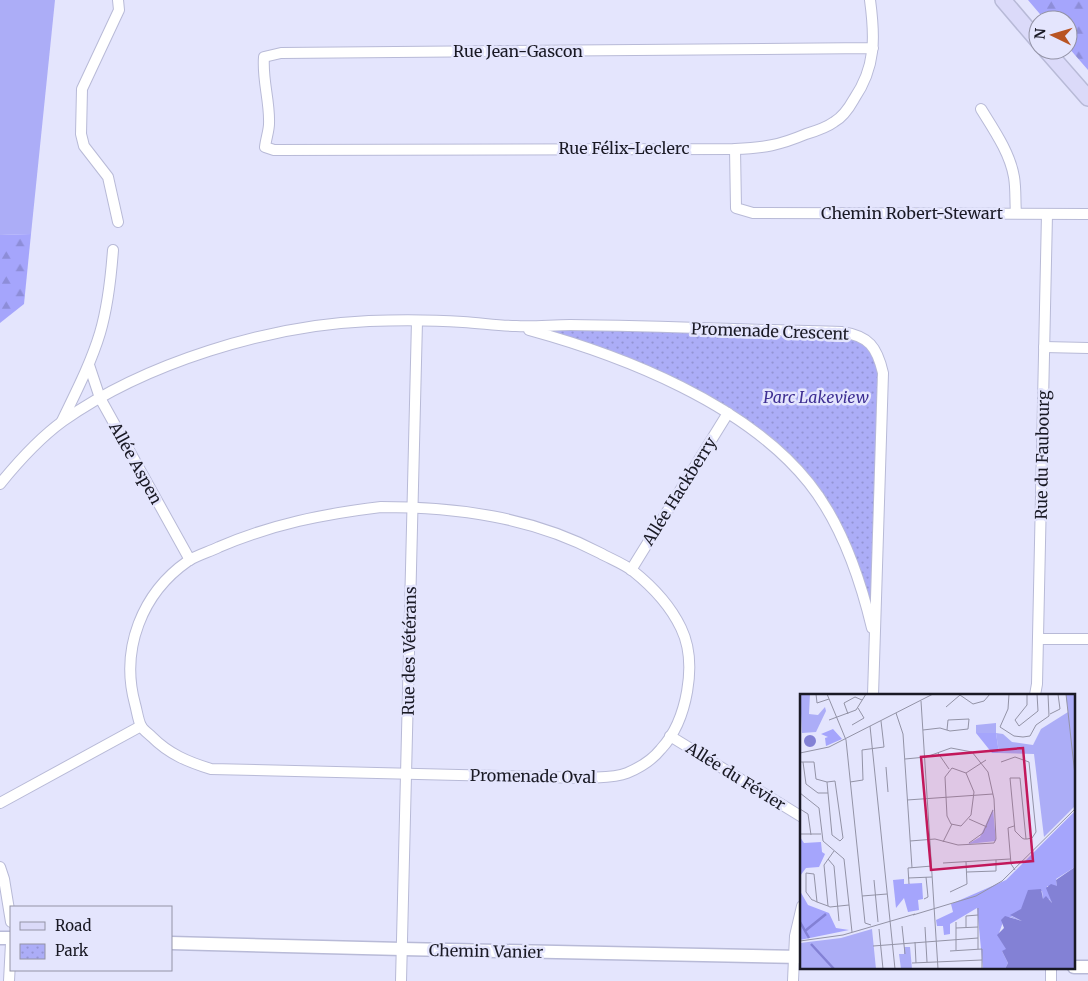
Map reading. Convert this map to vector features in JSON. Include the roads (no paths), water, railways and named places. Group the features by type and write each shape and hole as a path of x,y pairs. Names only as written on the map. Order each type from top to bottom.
{"main road":[{"path":"1003,0 1028,29"},
{"path":"1055,60 1088,98"}],"street":[{"path":"118,0 119,10 82,89 81,134 84,146 108,177 118,222"},
{"name":"Rue Félix-Leclerc","path":"274,150 735,149 762,148 784,143 835,122 847,110 861,89 869,70 873,48 874,30 870,0"},
{"name":"Rue Jean-Gascon","path":"274,150 265,147 266,135 270,125 263,71 264,57 281,53 873,48"},
{"path":"981,110 992,127 1012,169 1015,185 1016,213"},
{"name":"Chemin Robert-Stewart","path":"735,149 736,208 753,213 1088,214"},
{"name":"Rue du Faubourg","path":"1035,694 1038,639 1047,214"},
{"path":"62,422 89,365 100,332 111,275 113,250"},
{"name":"Promenade Crescent","path":"0,484 37,444 62,422 100,398 137,379 205,352 241,342 322,325 370,321 417,321 517,326 568,325 855,333 873,346 880,360 883,373 873,694"},
{"name":"Rue des Vétérans","path":"401,981 417,321"},
{"name":"Promenade Crescent","path":"517,326 555,337 631,365 688,391 728,412 775,448 810,484 840,534 867,607 876,641"},
{"path":"1044,347 1088,348"},
{"name":"Allée Aspen","path":"89,365 100,398 190,560"},
{"name":"Allée Hackberry","path":"631,570 728,412"},
{"name":"Promenade Oval","path":"381,507 412,507 487,514 524,522 560,534 631,570 654,589 669,606 682,630 688,654 689,680 684,708 661,750 626,773 586,778 211,769 184,760 161,746 141,726 132,693 130,661 136,628 148,602 166,579 190,560 267,528 346,512 381,507"},
{"path":"1038,639 1088,639"},
{"path":"0,803 141,726"},
{"name":"Allée du Févier","path":"670,736 800,816"},
{"path":"0,867 4,879 10,916"},
{"path":"793,981 798,957 795,936 800,915"},
{"name":"Chemin Vanier","path":"172,943 798,957"},
{"path":"9,981 10,962"},
{"path":"1051,968 1051,981"}],"park label":[{"name":"Parc Lakeview","path":"816,397"}]}
